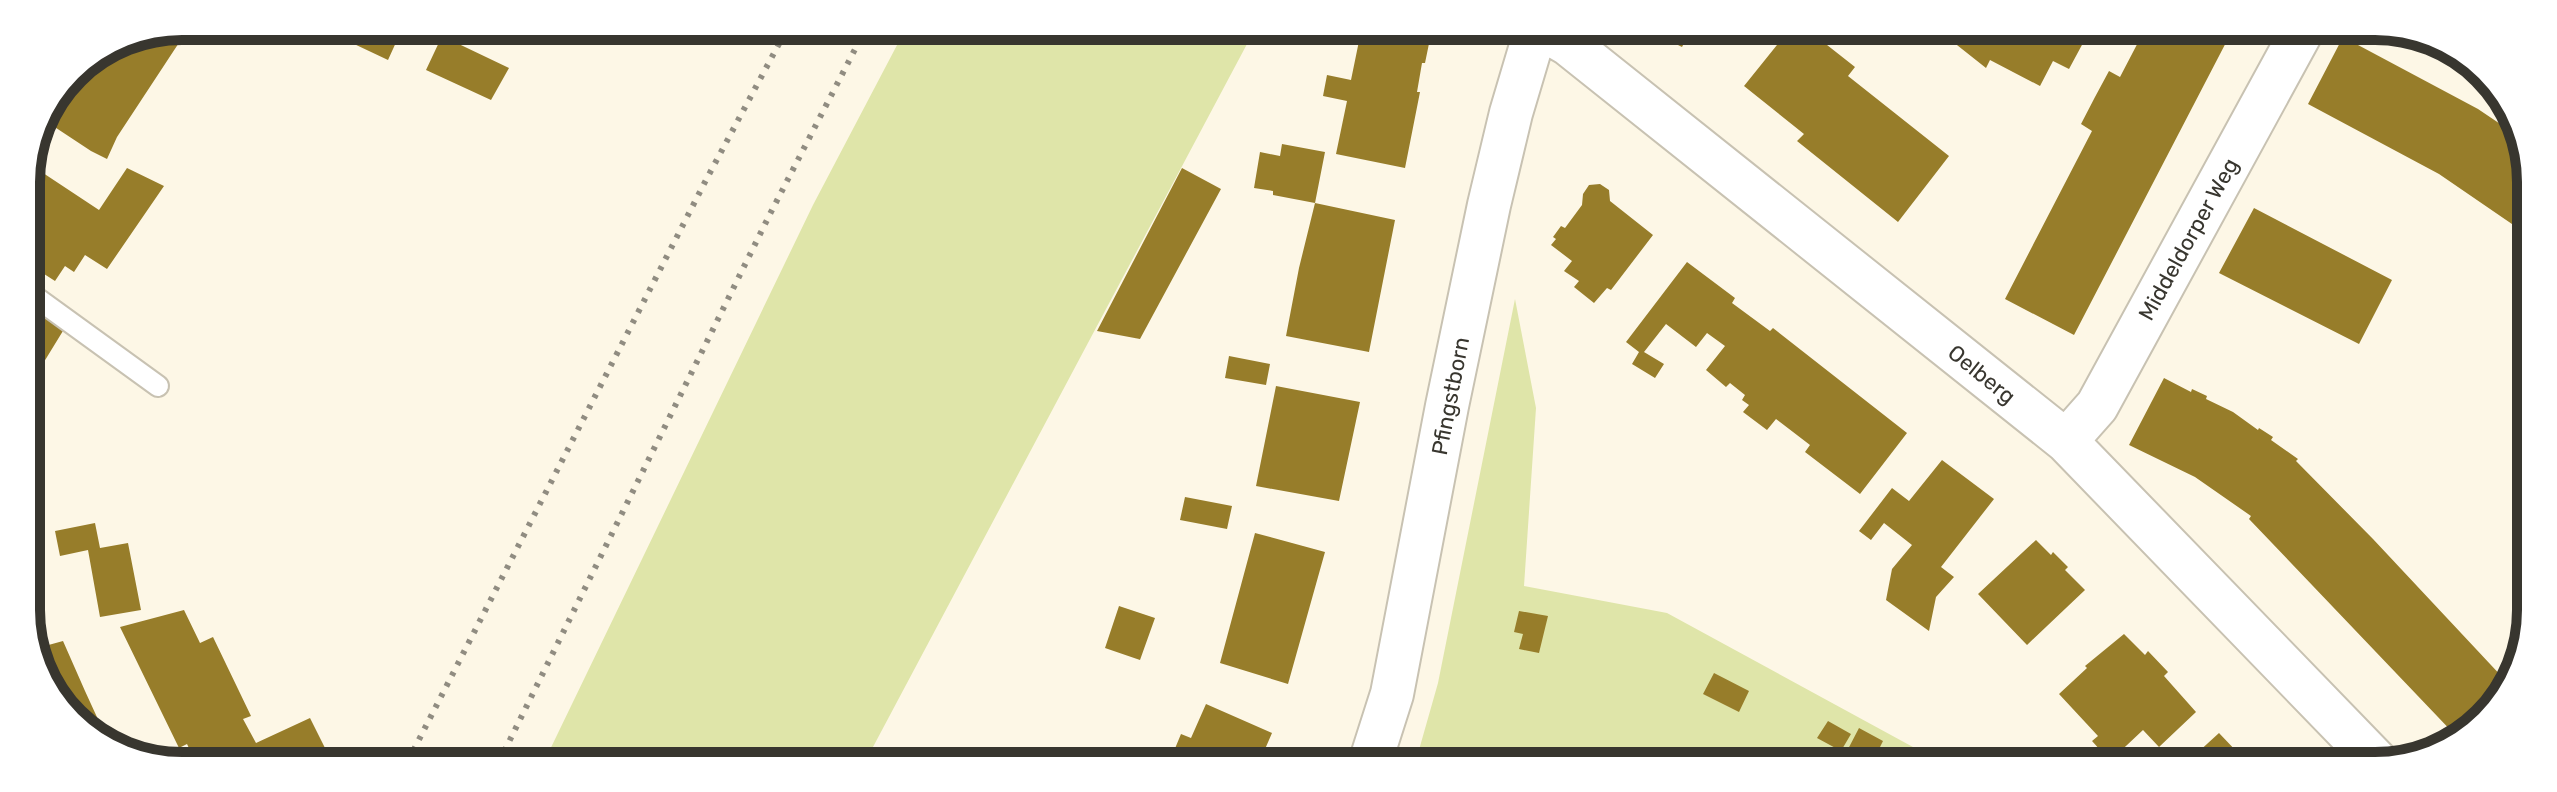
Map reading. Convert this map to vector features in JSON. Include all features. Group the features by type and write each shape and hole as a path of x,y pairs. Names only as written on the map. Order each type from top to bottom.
{"street":[{"name":"Pfingstborn","path":"1374,752 1392,694 1489,205 1511,113 1535,40"},
{"name":"Oelberg","path":"1560,40 2066,441 2367,752"},
{"name":"Middeldorper Weg","path":"2066,441 2097,406 2297,40"}],"lane":[{"path":"40,300 158,386"}],"green space":[{"path":"900,40 1249,40 870,752 549,752 813,205"},
{"path":"1515,299 1536,408 1524,586 1667,613 1922,752 1418,752 1438,683"}],"building":[{"path":"181,40 117,137 107,159 52,125 75,89 96,69 119,55 146,45"},
{"path":"346,40 397,40 388,60"},
{"path":"440,40 450,40 509,68 491,100 426,70"},
{"path":"1355,40 1430,40 1425,63 1422,63 1417,92 1420,92 1405,168 1336,154 1347,101 1323,96 1327,75 1351,80 1359,41"},
{"path":"1668,40 1686,40 1682,47"},
{"path":"1781,40 1821,40 1855,67 1848,76 1949,156 1898,222 1797,141 1804,134 1744,86"},
{"path":"1951,40 2085,40 2069,69 2053,61 2040,86 1990,60 1986,68"},
{"path":"2139,40 2227,40 2074,335 2005,299 2092,131 2081,124 2109,71 2120,77"},
{"path":"2341,40 2349,40 2478,109 2505,127 2509,137 2517,173 2517,227 2439,174 2308,104"},
{"path":"1282,144 1325,152 1315,203 1254,188 1260,152 1280,156"},
{"path":"127,168 164,186 107,269 85,255 74,272 65,266 55,281 40,271 40,171 99,210"},
{"path":"1182,168 1221,189 1140,339 1097,331"},
{"path":"1600,184 1609,190 1610,201 1653,235 1611,290 1607,288 1594,303 1574,287 1579,281 1564,271 1572,261 1551,245 1561,226 1565,228 1582,205 1583,194 1589,185"},
{"path":"1315,203 1395,220 1369,352 1286,336"},
{"path":"2254,208 2392,280 2359,344 2219,273"},
{"path":"1687,262 1735,298 1732,303 1770,331 1773,328 1907,433 1860,494 1805,452 1810,445 1776,419 1767,430 1743,412 1749,405 1742,400 1745,395 1730,383 1726,387 1706,370 1725,346 1707,333 1696,347 1666,324 1644,352 1664,364 1655,378 1632,364 1639,352 1626,342"},
{"path":"40,309 66,326 40,368"},
{"path":"1229,356 1270,364 1266,385 1225,378"},
{"path":"2164,378 2191,392 2192,389 2207,396 2206,399 2273,437 2271,440 2298,459 2296,461 2501,675 2493,689 2475,710 2450,730 2249,519 2251,516 2195,477 2129,445"},
{"path":"1276,386 1360,402 1339,501 1256,486"},
{"path":"1942,460 1994,499 1941,567 1954,577 1936,597 1929,631 1886,600 1892,569 1912,545 1884,523 1871,540 1859,531 1892,488 1909,501"},
{"path":"1185,497 1232,506 1227,529 1180,520"},
{"path":"95,523 100,548 128,543 141,610 100,617 88,550 60,556 55,531"},
{"path":"1255,533 1325,552 1288,684 1220,663"},
{"path":"2036,540 2068,567 2065,570 2085,590 2027,645 1978,594"},
{"path":"1119,606 1155,618 1140,660 1105,648"},
{"path":"184,610 200,643 213,637 251,716 243,719 256,743 310,718 327,752 191,752 187,744 179,748 120,627"},
{"path":"1519,611 1548,616 1539,653 1519,649 1523,634 1514,632"},
{"path":"2124,634 2145,655 2148,651 2168,672 2164,676 2196,712 2159,747 2143,730 2120,752 2102,752 2092,741 2098,736 2059,694 2087,668 2085,666"},
{"path":"63,641 101,727 64,689 45,646"},
{"path":"1714,673 1749,691 1739,712 1703,694"},
{"path":"1206,704 1272,733 1264,752 1174,752 1181,734 1191,738"},
{"path":"1828,721 1851,734 1841,751 1817,738"},
{"path":"1859,728 1883,741 1878,752 1847,752"},
{"path":"2219,733 2237,752 2198,752"}],"railway":[{"path":"413,752 781,40"},
{"path":"504,752 770,214 860,40"}]}
